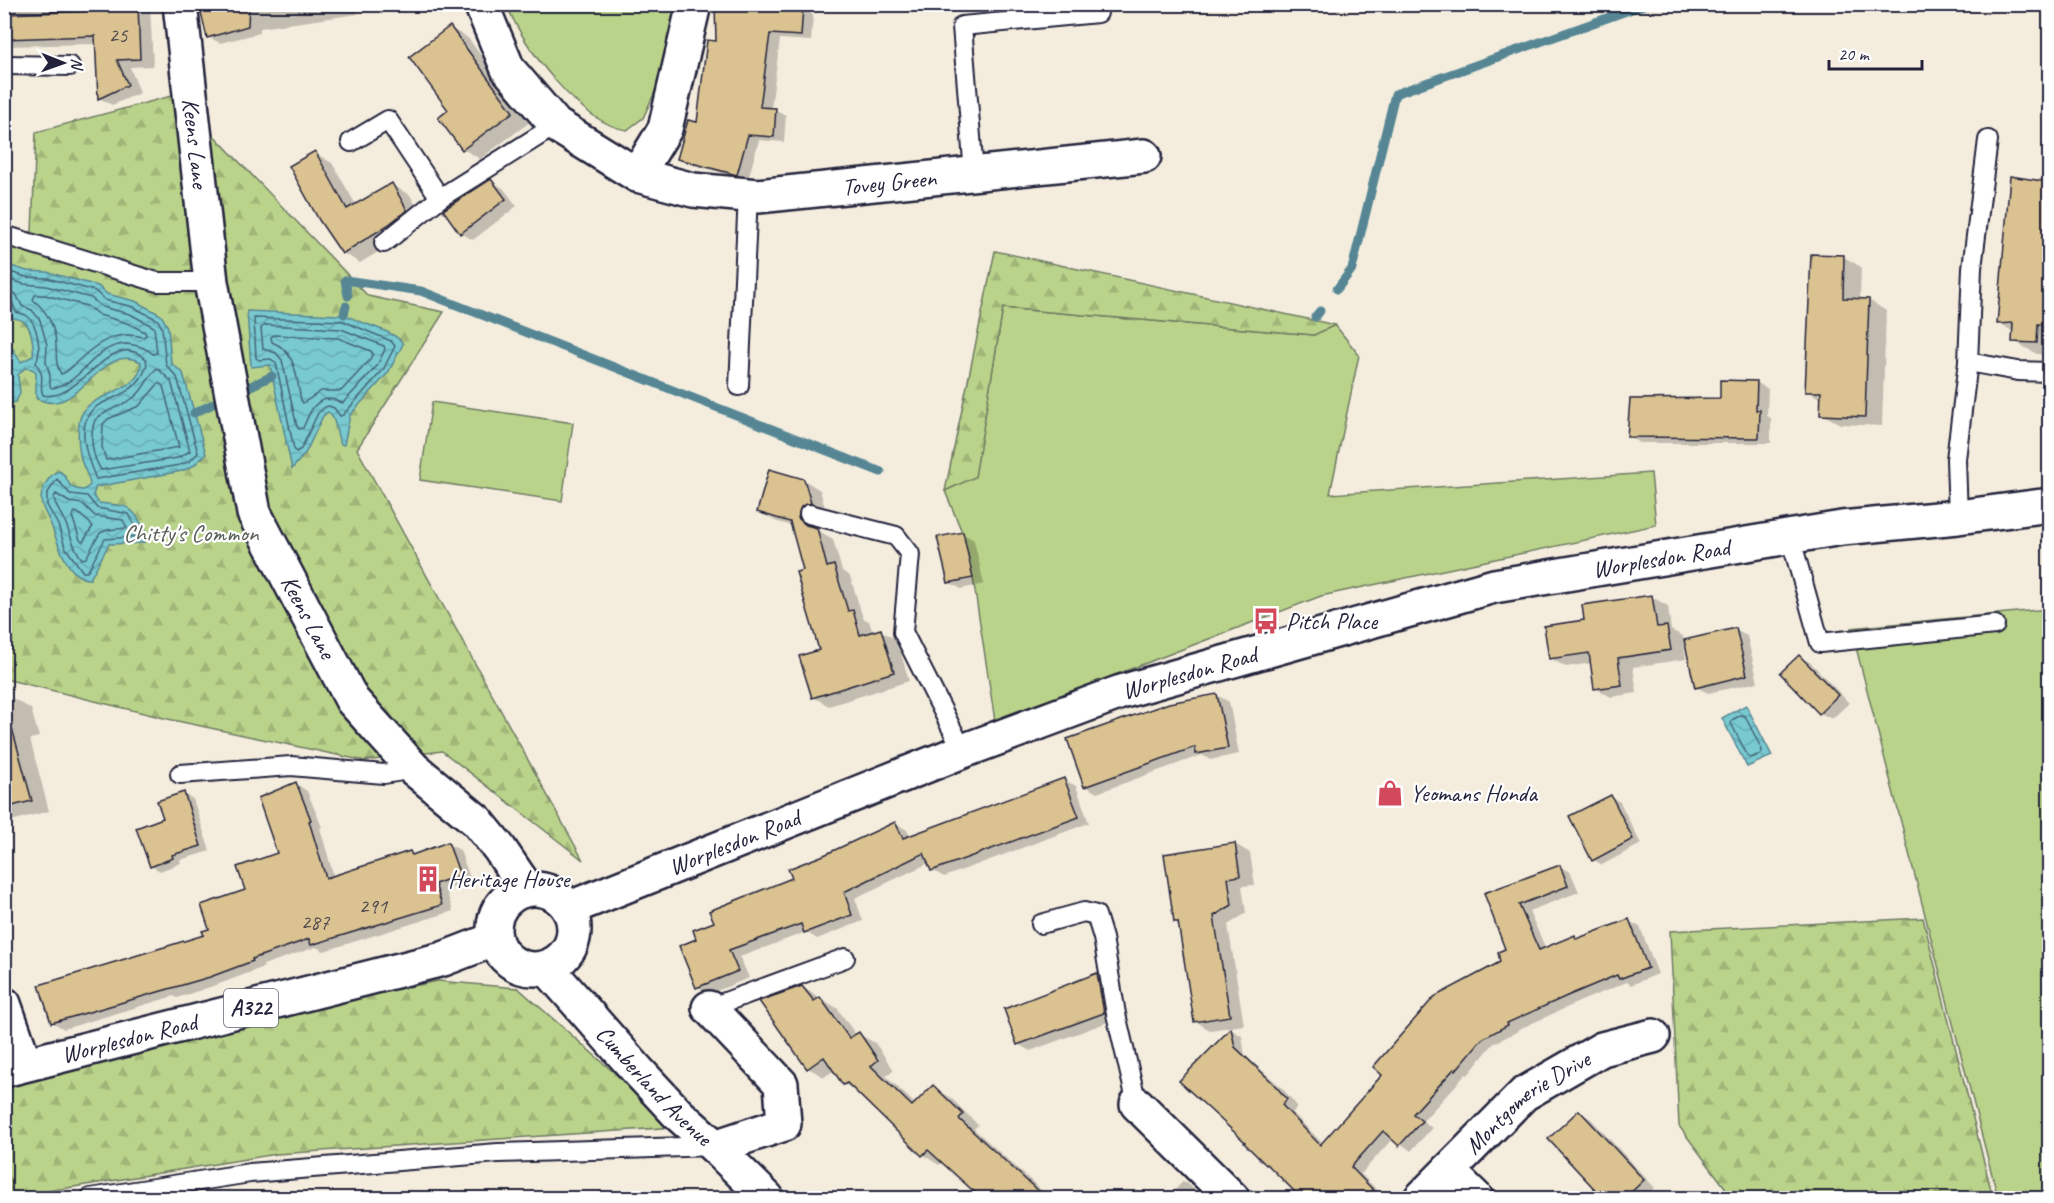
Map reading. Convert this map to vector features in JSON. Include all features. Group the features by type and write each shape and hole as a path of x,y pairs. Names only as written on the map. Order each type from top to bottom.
{"street":[{"name":"Keens Lane","path":"180,4 211,282 254,513 352,700 414,769 477,821 527,889"},
{"name":"Tovey Green","path":"481,4 508,69 556,125 637,175 693,189 758,196 1144,156"},
{"path":"637,175 665,129 694,4"},
{"name":"Worplesdon Road","path":"570,908 963,751 1121,692 1494,586 1842,528 1958,517 2049,505"},
{"path":"537,888 556,894 570,908 575,931 572,943 567,954 547,968 534,970 521,968 500,952 495,939 493,926 504,901 514,893 527,889 537,888"},
{"name":"Worplesdon Road","path":"15,1067 444,959 495,939"},
{"name":"Cumberland Avenue","path":"547,968 678,1114 716,1147 767,1198"},
{"path":"4,1004 15,1067"},
{"path":"709,1008 781,1084 784,1124 716,1147"},
{"name":"Montgomerie Drive","path":"1421,1198 1524,1094 1602,1049 1653,1036"},
{"path":"1137,1104 1232,1198"},
{"path":"1448,1171 1476,1198"}],"lane":[{"path":"974,174 963,26 1098,13"},
{"path":"4,65 70,66"},
{"path":"351,142 388,120 440,198"},
{"path":"384,243 440,198 556,125"},
{"path":"1958,517 1956,459 1968,362 1972,268 1988,140"},
{"path":"739,386 748,195"},
{"path":"4,235 157,282 211,282"},
{"path":"1968,362 2018,371 2049,372"},
{"path":"808,514 896,537 910,554 903,632 963,751"},
{"path":"1790,536 1820,643 1995,625"},
{"path":"180,774 291,766 384,774 414,769"},
{"path":"1041,924 1084,912 1096,915 1103,938 1116,1014 1137,1104"},
{"path":"709,1008 845,958"},
{"path":"90,1198 250,1173 498,1152 716,1147"}],"green space":[{"path":"507,5 686,5 682,32 643,118 627,130 609,125 591,114 555,81 526,41"},
{"name":"Chitty's Common","path":"175,95 368,296 444,312 357,449 583,860 442,751 365,761 168,719 5,679 5,230 32,232 36,132"},
{"path":"995,251 1335,325 1314,335 1003,308 975,477 945,491"},
{"path":"1003,308 1314,335 1335,325 1359,355 1330,494 1651,473 1656,525 1321,596 995,721 973,578 962,532 945,491 975,476"},
{"path":"432,402 573,423 562,501 420,480"},
{"path":"2049,609 2049,1198 1998,1198 1851,628"},
{"path":"1923,918 1993,1198 1733,1198 1679,1126 1670,931"},
{"path":"438,981 518,988 676,1127 277,1154 5,1198 5,1084 224,1024"}],"water":[{"path":"5,264 27,271 47,272 98,286 107,294 135,301 161,315 168,327 171,363 183,373 206,454 193,466 182,471 96,487 93,495 99,503 124,506 133,511 145,530 146,537 145,542 140,543 109,544 90,579 76,574 66,561 41,502 41,497 46,483 59,471 73,488 84,490 90,485 79,448 78,428 81,416 89,405 134,379 140,372 141,362 126,358 113,362 65,399 51,402 36,398 36,372 25,368 18,375 20,393 16,402 5,404 5,347 13,349 21,362 33,356 33,352 32,337 28,327 23,321 13,318 7,305 4,285"},
{"path":"247,311 344,314 393,335 403,344 388,373 350,415 344,445 341,444 333,418 328,412 323,416 306,452 292,469 270,365 251,367"},
{"path":"1746,705 1772,756 1747,767 1722,718"}],"building":[{"path":"109,4 138,4 140,59 117,60 128,85 98,99 95,36 4,39 4,14 94,11 94,9 110,9"},
{"path":"199,4 249,4 248,26 207,38"},
{"path":"715,4 803,7 801,36 770,34 760,107 776,108 774,137 748,135 737,175 677,159 688,120 697,122 707,40 716,41"},
{"path":"450,26 513,112 462,150 438,118 448,110 409,57"},
{"path":"315,151 347,209 392,183 407,210 342,254 319,220 289,166"},
{"path":"2010,176 2049,182 2049,325 2038,324 2037,343 2012,342 2013,323 1997,324"},
{"path":"491,179 506,199 460,234 443,210"},
{"path":"1811,254 1844,255 1843,298 1869,299 1865,417 1820,415 1821,392 1805,392"},
{"path":"1720,380 1757,381 1756,410 1760,410 1759,438 1627,437 1630,399 1720,398"},
{"path":"769,469 804,479 811,503 801,507 798,518 806,525 817,528 827,567 834,565 848,611 853,610 860,635 881,629 894,672 812,698 799,656 819,650 796,572 803,570 790,522 757,512"},
{"path":"963,532 973,578 948,583 937,537"},
{"path":"1652,595 1657,627 1667,626 1671,650 1618,658 1622,685 1594,689 1589,653 1549,659 1544,626 1584,620 1582,605"},
{"path":"1736,628 1747,675 1695,688 1684,640"},
{"path":"1799,655 1838,695 1819,714 1780,673"},
{"path":"1217,694 1228,748 1196,754 1195,747 1084,787 1067,739 1169,703"},
{"path":"12,728 32,801 4,808 4,729"},
{"path":"1064,778 1079,817 931,871 924,853 844,892 852,915 804,933 801,924 729,950 738,971 696,988 679,946 696,939 693,930 714,922 709,911 792,878 788,869 895,822 903,838"},
{"path":"296,782 311,820 309,821 326,878 410,851 412,855 448,842 460,875 435,884 442,905 311,945 309,939 210,977 51,1023 39,985 204,935 202,931 209,929 201,905 245,890 237,867 277,853 258,798"},
{"path":"184,792 201,846 172,855 173,858 150,867 136,828 163,818 157,801"},
{"path":"1611,795 1633,839 1592,861 1569,816"},
{"path":"1235,843 1240,876 1228,878 1232,905 1214,916 1230,1016 1194,1022 1178,922 1174,922 1164,854"},
{"path":"1560,865 1568,886 1519,905 1539,950 1575,935 1576,939 1629,919 1648,968 1619,979 1617,975 1567,996 1507,1023 1508,1025 1482,1039 1456,1070 1454,1069 1413,1114 1422,1121 1399,1146 1383,1131 1351,1167 1381,1198 1301,1198 1179,1081 1231,1028 1235,1047 1287,1099 1282,1105 1320,1145 1382,1075 1373,1067 1434,997 1500,962 1498,952 1505,949 1484,893"},
{"path":"1097,973 1104,1013 1017,1045 1004,1009"},
{"path":"802,986 814,1001 820,997 849,1038 859,1032 878,1060 871,1066 912,1106 933,1085 963,1114 959,1119 1046,1198 981,1198 928,1150 922,1156 847,1083 843,1085 824,1057 807,1069 759,1001"},
{"path":"1579,1110 1644,1180 1625,1198 1603,1198 1548,1139"}],"waterway":[{"path":"1337,289 1352,269 1395,94 1646,4"},
{"path":"348,296 345,280 421,291 881,472"},
{"path":"344,314 346,306"},
{"path":"1315,317 1320,311"},
{"path":"194,413 272,376"}],"place":[{"name":"Pitch Place","path":"1266,621"},
{"name":"Yeomans Honda","path":"1390,793"},
{"name":"Heritage House","path":"428,879"}]}
